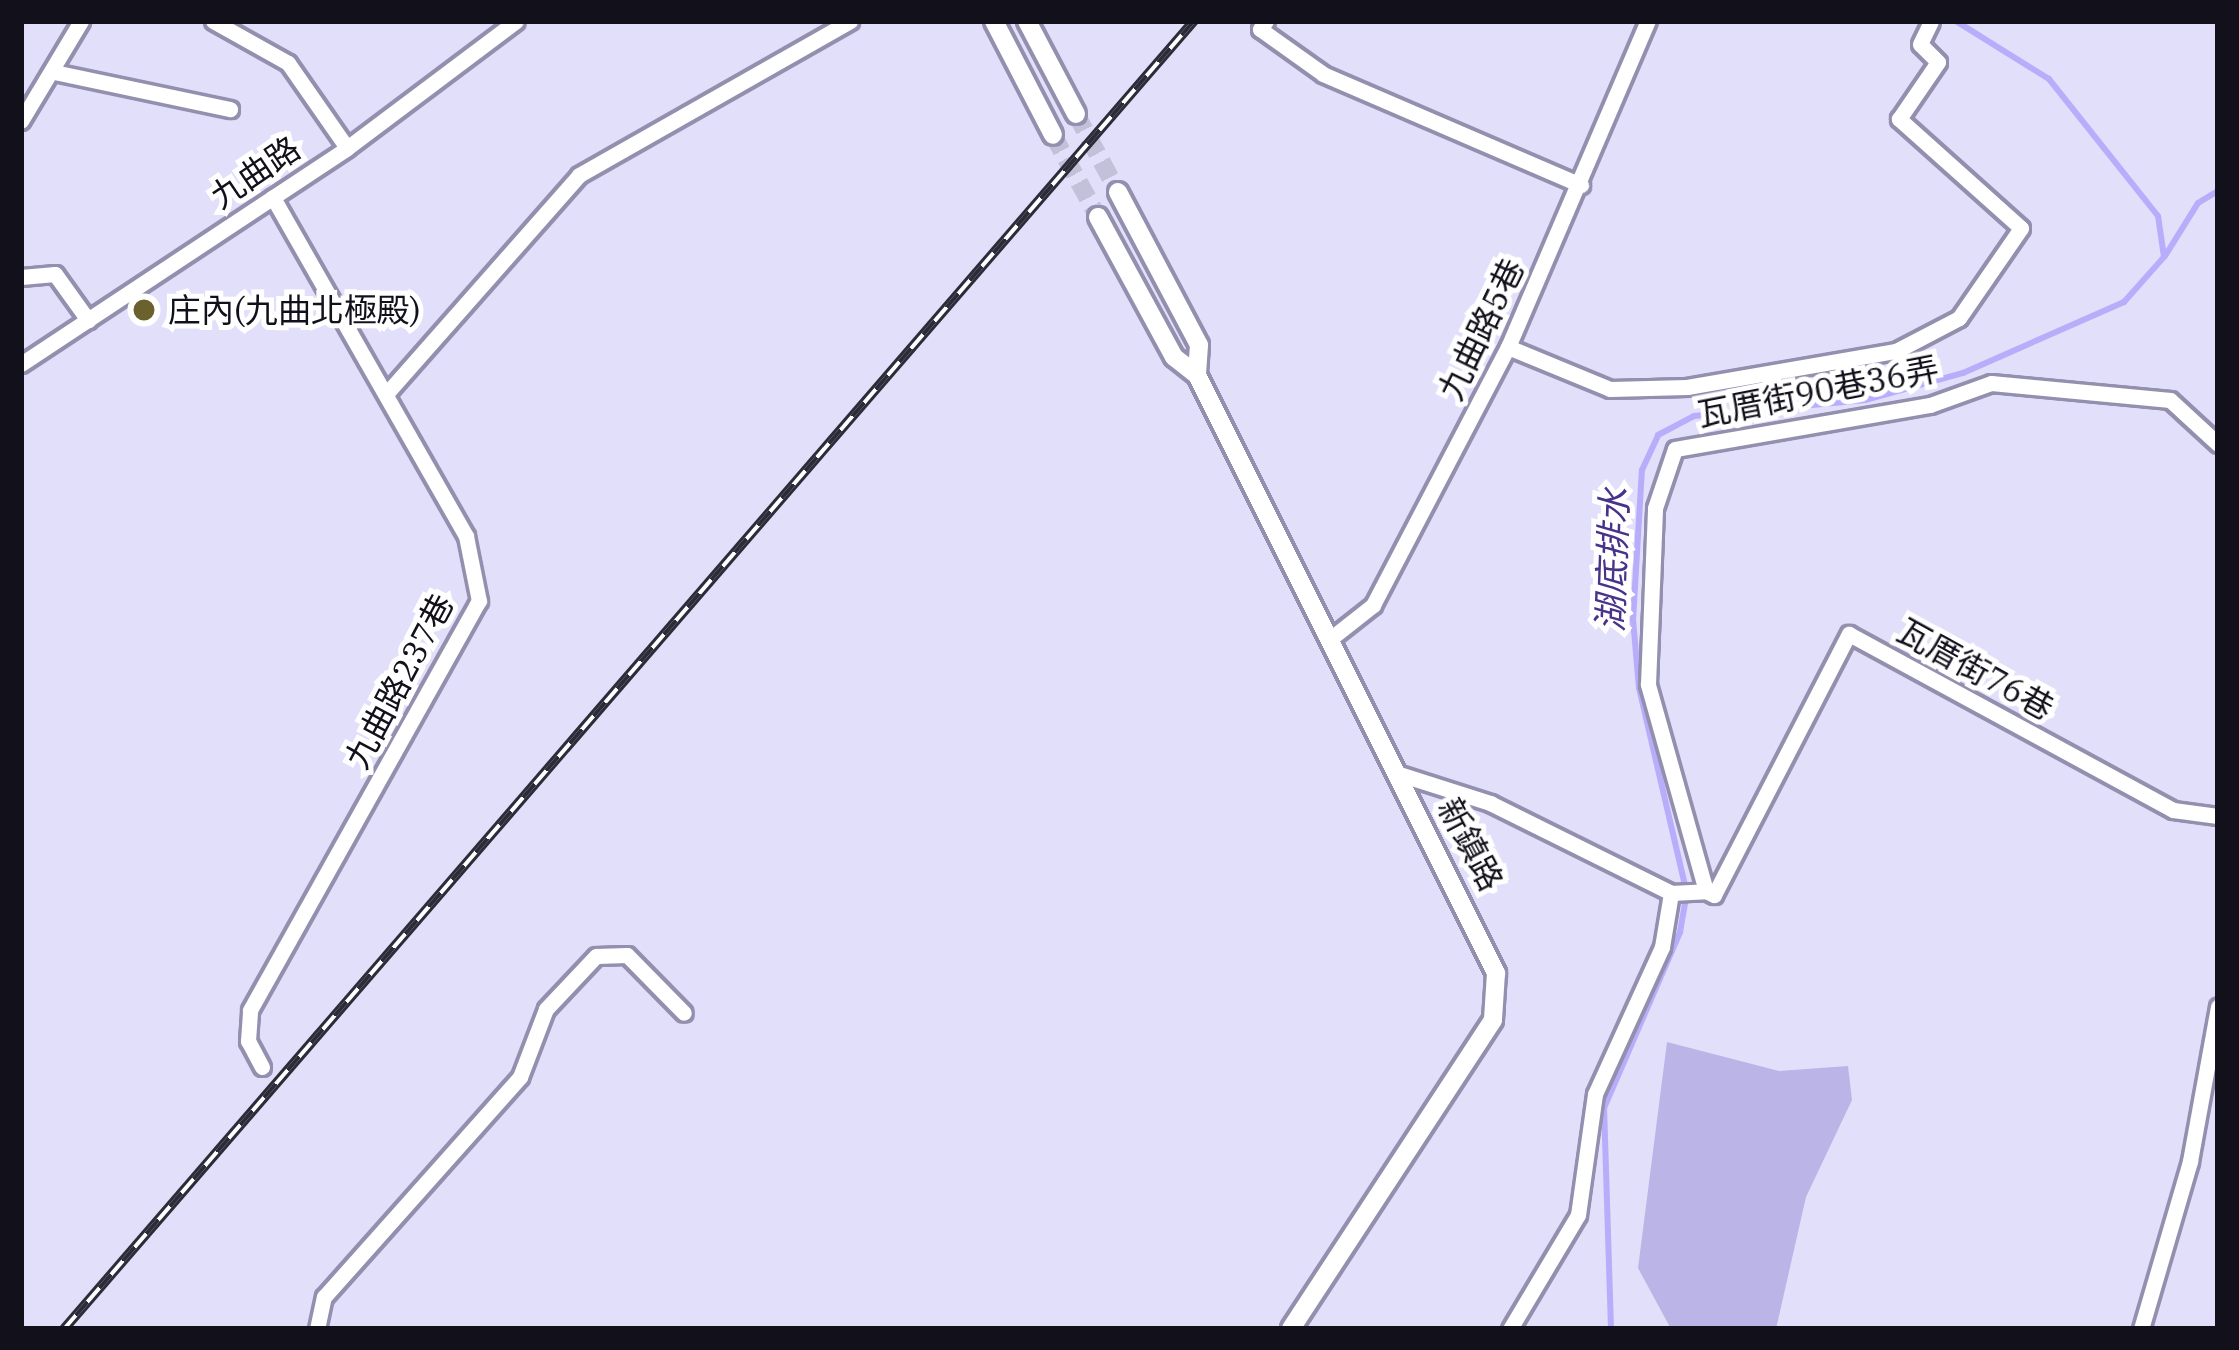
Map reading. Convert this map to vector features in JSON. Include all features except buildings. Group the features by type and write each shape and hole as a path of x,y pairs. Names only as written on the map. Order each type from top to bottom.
{"street":[{"path":"21,122 81,21"},
{"path":"214,21 288,63 347,148"},
{"name":"九曲路","path":"21,364 347,148 516,21"},
{"path":"387,393 579,175 850,21"},
{"path":"994,21 1053,135"},
{"path":"1027,21 1076,114"},
{"path":"1266,21 1260,29 1323,74 1581,185"},
{"name":"九曲路5巷","path":"1330,639 1373,605 1508,347 1648,21"},
{"name":"瓦厝街90巷36弄","path":"1508,347 1610,389 1687,387 1896,351 1959,318 2021,228 1899,119 1938,62 1920,44 1928,29"},
{"path":"54,72 230,109"},
{"name":"新鎮路","path":"1118,193 1199,345 1197,375"},
{"name":"九曲路237巷","path":"262,1067 248,1041 250,1010 479,601 466,536 273,197"},
{"name":"新鎮路","path":"1098,217 1174,357 1197,375 1479,923 1498,995 1467,1063 1291,1329"},
{"path":"21,277 55,274 88,320"},
{"name":"瓦厝街90巷36弄","path":"1706,892 1648,684 1655,508 1675,449 1930,405 1990,382 2170,400 2218,444"},
{"name":"瓦厝街76巷","path":"1706,892 1714,895 1850,634 2173,810 2218,816"},
{"path":"1400,774 1490,803 1671,893 1706,892"},
{"path":"1510,1329 1585,1194 1594,1094 1661,947 1671,893"},
{"path":"317,1329 324,1297 520,1077 546,1009 596,956 627,955 684,1013"},
{"path":"2141,1329 2190,1161 2218,1007"}],"shaded area":[{"path":"1667,1042 1779,1071 1848,1066 1852,1100 1806,1197 1776,1329 1671,1329 1638,1268"}],"waterway":[{"name":"湖底排水","path":"1611,1329 1604,1108 1680,932 1687,894 1639,688 1633,620 1642,470 1658,435 1694,416 1865,400 1963,373 2124,302 2164,257 2158,216 2049,79 1956,21"},
{"path":"2165,256 2198,203 2218,191"}],"tunnel":[{"path":"1076,114 1118,192"},
{"path":"1053,135 1098,217"}],"railway":[{"path":"64,1329 1194,21"}],"place":[{"name":"庄內(九曲北極殿)","path":"144,310"}]}
